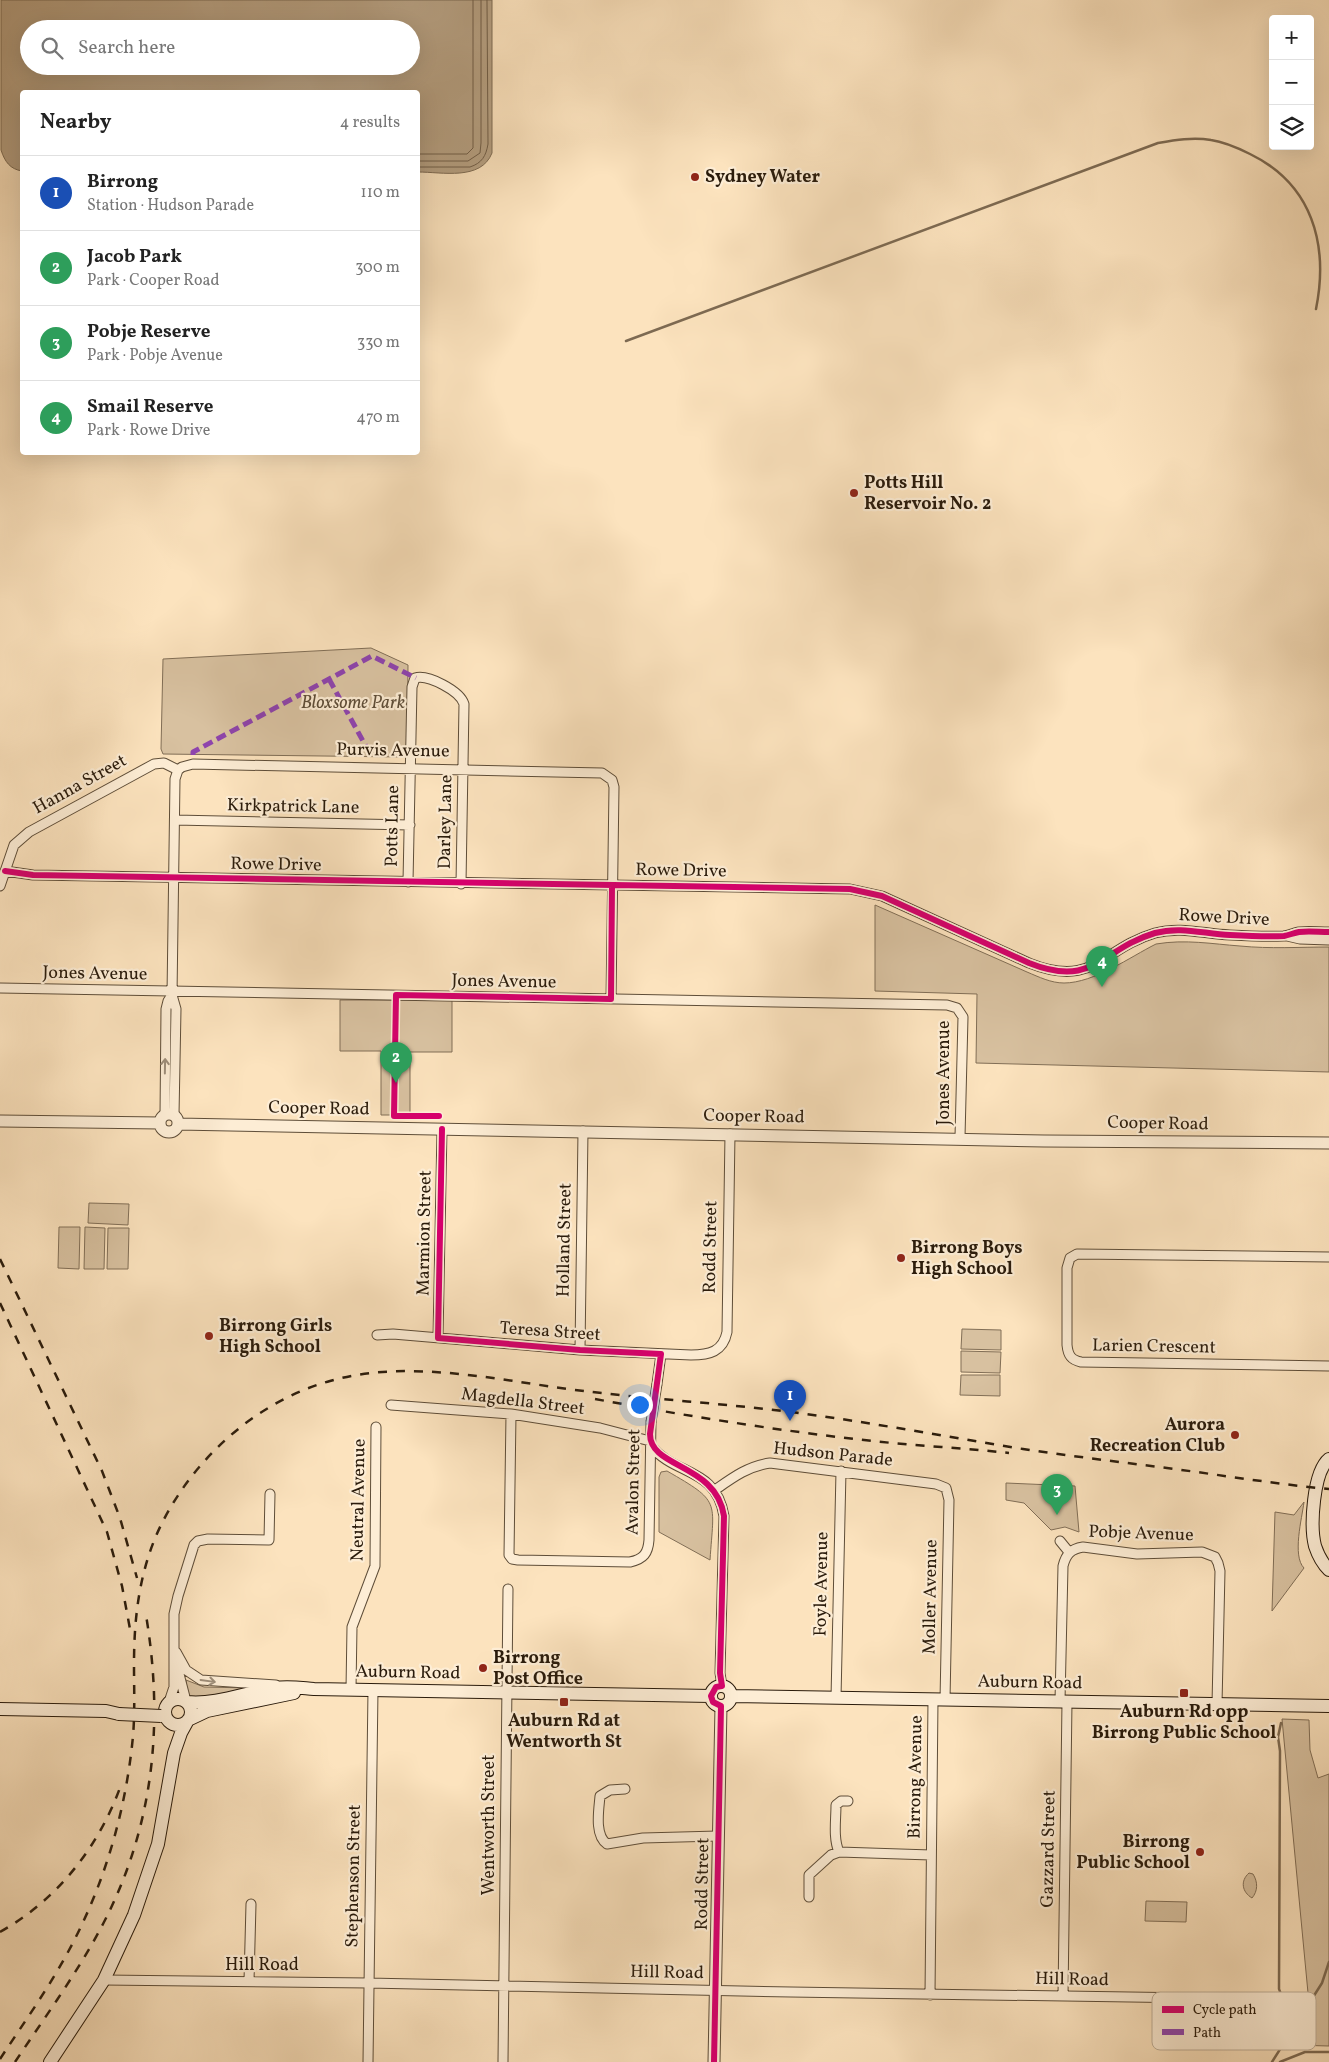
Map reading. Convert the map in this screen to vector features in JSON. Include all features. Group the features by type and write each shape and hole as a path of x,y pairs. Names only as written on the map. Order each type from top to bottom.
{"main road":[{"path":"1327,1460 1319,1476 1313,1531 1317,1551 1329,1570"},
{"name":"Auburn Road","path":"187,1701 204,1702 273,1688 293,1686 314,1689 711,1696"},
{"path":"722,1686 728,1688 731,1696 727,1704 721,1706 715,1704 711,1696 716,1687 722,1686"},
{"name":"Auburn Road","path":"188,1721 207,1712 314,1689"},
{"name":"Auburn Road","path":"731,1696 1329,1706"},
{"path":"50,2062 104,1980 134,1915 153,1863 163,1824 174,1753 191,1711 187,1701 176,1698 166,1712 174,1753"},
{"path":"0,1709 166,1712"},
{"path":"166,1712 176,1725 188,1721"}],"street":[{"name":"Potts Lane","path":"408,882 413,682 415,678 422,677 440,685"},
{"name":"Darley Lane","path":"440,685 457,693 464,704 461,884"},
{"name":"Hanna Street","path":"0,886 14,845 20,838 154,764 164,763 178,770"},
{"name":"Purvis Avenue","path":"178,770 193,764 602,773 608,776 614,787 612,885"},
{"path":"169,1119 176,1009 172,993 175,779 178,770"},
{"name":"Kirkpatrick Lane","path":"175,820 410,826"},
{"name":"Rowe Drive","path":"5,871 33,875 866,891 888,899 1037,966 1065,973 1096,965 1129,944 1156,933 1167,931 1188,930 1228,935 1284,936 1300,940 1329,940"},
{"path":"610,999 612,885"},
{"name":"Rowe Drive","path":"1284,936 1300,932 1329,932"},
{"name":"Jones Avenue","path":"0,988 172,993 947,1005 957,1008 963,1017 960,1138"},
{"name":"Cooper Road","path":"0,1121 169,1119 442,1129 1120,1142 1329,1143"},
{"name":"Marmion Street","path":"438,1338 442,1129"},
{"name":"Holland Street","path":"580,1350 583,1131"},
{"name":"Rodd Street","path":"711,1353 724,1344 727,1332 730,1134"},
{"name":"Larien Crescent","path":"1329,1257 1077,1254 1070,1258 1068,1268 1066,1345 1069,1355 1076,1361 1082,1362 1329,1366"},
{"name":"Teresa Street","path":"377,1335 393,1334 580,1350 691,1355 711,1353"},
{"name":"Avalon Street","path":"511,1414 509,1556 512,1559 518,1560 630,1562 641,1559 645,1556 649,1546 651,1422 661,1354"},
{"name":"Magdella Street","path":"391,1405 511,1414 600,1428 651,1444"},
{"name":"Neutral Avenue","path":"351,1689 352,1627 375,1566 376,1427"},
{"path":"651,1444 662,1456 698,1476 715,1490 719,1498 724,1516 720,1673 722,1686"},
{"name":"Hudson Parade","path":"715,1490 747,1469 770,1463 936,1484 946,1488 949,1496"},
{"name":"Foyle Avenue","path":"836,1698 841,1471"},
{"path":"166,1712 174,1687 174,1614 194,1545 208,1539 269,1540 270,1494"},
{"name":"Moller Avenue","path":"939,1700 949,1496"},
{"name":"Pobje Avenue","path":"1060,1541 1069,1552"},
{"name":"Pobje Avenue","path":"1063,1702 1063,1566 1069,1552 1074,1548 1083,1547 1137,1554 1202,1552 1215,1557 1220,1571 1217,1704"},
{"name":"Wentworth Street","path":"503,2062 508,1589"},
{"path":"175,1653 187,1701"},
{"name":"Auburn Road","path":"175,1653 186,1670 201,1680 293,1686"},
{"name":"Stephenson Street","path":"368,2062 373,1690"},
{"name":"Birrong Avenue","path":"930,1995 931,1855 939,1700"},
{"name":"Gazzard Street","path":"1063,1702 1063,1996"},
{"name":"Rodd Street","path":"714,2062 721,1706"},
{"name":"Rodd Street","path":"625,1789 610,1790 600,1796 600,1836 603,1842 607,1844 643,1838 718,1836"},
{"path":"809,1897 809,1875 831,1855 839,1852 836,1846 836,1805 842,1801 848,1801"},
{"name":"Birrong Avenue","path":"839,1852 931,1855"},
{"path":"249,1981 250,1904"},
{"name":"Hill Road","path":"104,1980 1152,1997"}],"green space":[{"name":"Bloxsome Park","path":"371,648 408,665 407,754 403,757 163,754 161,749 163,659"},
{"path":"875,905 1036,976 1059,983 1087,979 1156,944 1188,942 1262,947 1329,947 1329,1072 976,1063 977,994 875,991"},
{"path":"340,1000 452,1000 452,1052 410,1052 410,1115 381,1115 381,1051 340,1051"},
{"path":"89,1203 129,1204 128,1225 88,1223"},
{"path":"59,1227 80,1227 79,1269 58,1268"},
{"path":"85,1227 105,1228 104,1269 84,1269"},
{"path":"108,1228 129,1228 128,1269 107,1269"},
{"path":"962,1329 1001,1330 1001,1350 961,1349"},
{"path":"961,1351 1001,1352 1000,1373 961,1372"},
{"path":"961,1375 1000,1375 1000,1396 960,1395"},
{"path":"667,1471 697,1490 710,1505 713,1525 710,1560 659,1532 659,1477 661,1472"},
{"path":"1006,1483 1075,1486 1079,1532 1065,1527 1051,1530 1024,1503 1006,1500"},
{"path":"1304,1502 1298,1546 1300,1562 1304,1568 1272,1611 1275,1512 1294,1515"},
{"path":"186,1680 204,1687 248,1688 194,1700 187,1694"},
{"path":"1282,1719 1309,1720 1310,1750 1318,1778 1329,1774 1329,2046 1316,2046 1316,1992 1308,1992"},
{"path":"1249,1873 1253,1874 1256,1883 1256,1889 1252,1898 1246,1893 1243,1886 1244,1879"},
{"path":"1146,1901 1187,1902 1186,1922 1145,1921"}],"water":[{"path":"1,0 492,0 492,153 487,162 479,168 470,171 460,173 420,172 420,90 20,90 20,170 14,169 4,158 1,150"}],"waterway":[{"path":"626,341 1158,143 1191,139 1221,142 1250,154 1271,167 1288,182 1302,199 1311,218 1317,239 1320,262 1316,309"},
{"path":"1280,1992 1280,1751 1278,1737 1281,1723"},
{"path":"1316,1992 1322,1983 1329,1962"},
{"path":"1272,2062 1280,2050"},
{"path":"1280,2062 1305,2052 1329,2052"}],"railway":[{"path":"0,1259 102,1471 120,1518 137,1578"},
{"path":"0,1303 107,1532 122,1586 130,1629"},
{"path":"0,2059 44,1993 68,1952 81,1927 103,1874 119,1820 130,1764 134,1709 135,1627 143,1574 154,1540 176,1498 192,1475 211,1454 254,1417 278,1402 304,1390 330,1381 361,1374 394,1371 461,1374 592,1392 799,1413 1023,1449 1329,1489"},
{"path":"595,1399 803,1433 890,1443 1009,1453"},
{"path":"15,2062 61,1994 93,1942 120,1887 134,1850 144,1812 154,1734 154,1695 146,1615"},
{"path":"0,1932 40,1904 74,1870 101,1830 121,1785"}],"marked path":[{"path":"193,755 193,752 372,656 416,678"},
{"path":"329,679 369,752 369,758"}],"cycle path":[{"path":"5,871 33,875 850,889 882,896 1029,963 1051,970 1069,972 1096,964 1137,940 1165,931 1183,930 1264,936 1284,936 1297,932 1329,932"},
{"path":"439,1116 394,1116 396,995 611,999 612,885"},
{"path":"442,1129 438,1338 580,1350 661,1354 650,1434 653,1445 660,1454 697,1476 709,1486 719,1499 724,1516 720,1673 722,1686 716,1687 711,1696 713,1702 721,1706 714,2062"}],"place":[{"name":"Sydney Water","path":"695,177"},
{"name":"Potts Hill Reservoir No. 2","path":"854,493"},
{"name":"Smail Reserve","path":"1102,987"},
{"name":"Jacob Park","path":"396,1083"},
{"name":"Birrong Boys High School","path":"901,1258"},
{"name":"Birrong Girls High School","path":"209,1336"},
{"name":"Birrong","path":"790,1421"},
{"name":"Aurora Recreation Club","path":"1235,1435"},
{"name":"Pobje Reserve","path":"1057,1515"},
{"name":"Birrong Post Office","path":"483,1668"},
{"name":"Auburn Rd opp Birrong Public School","path":"1184,1693"},
{"name":"Auburn Rd at Wentworth St","path":"564,1702"},
{"name":"Birrong Public School","path":"1200,1852"}]}
